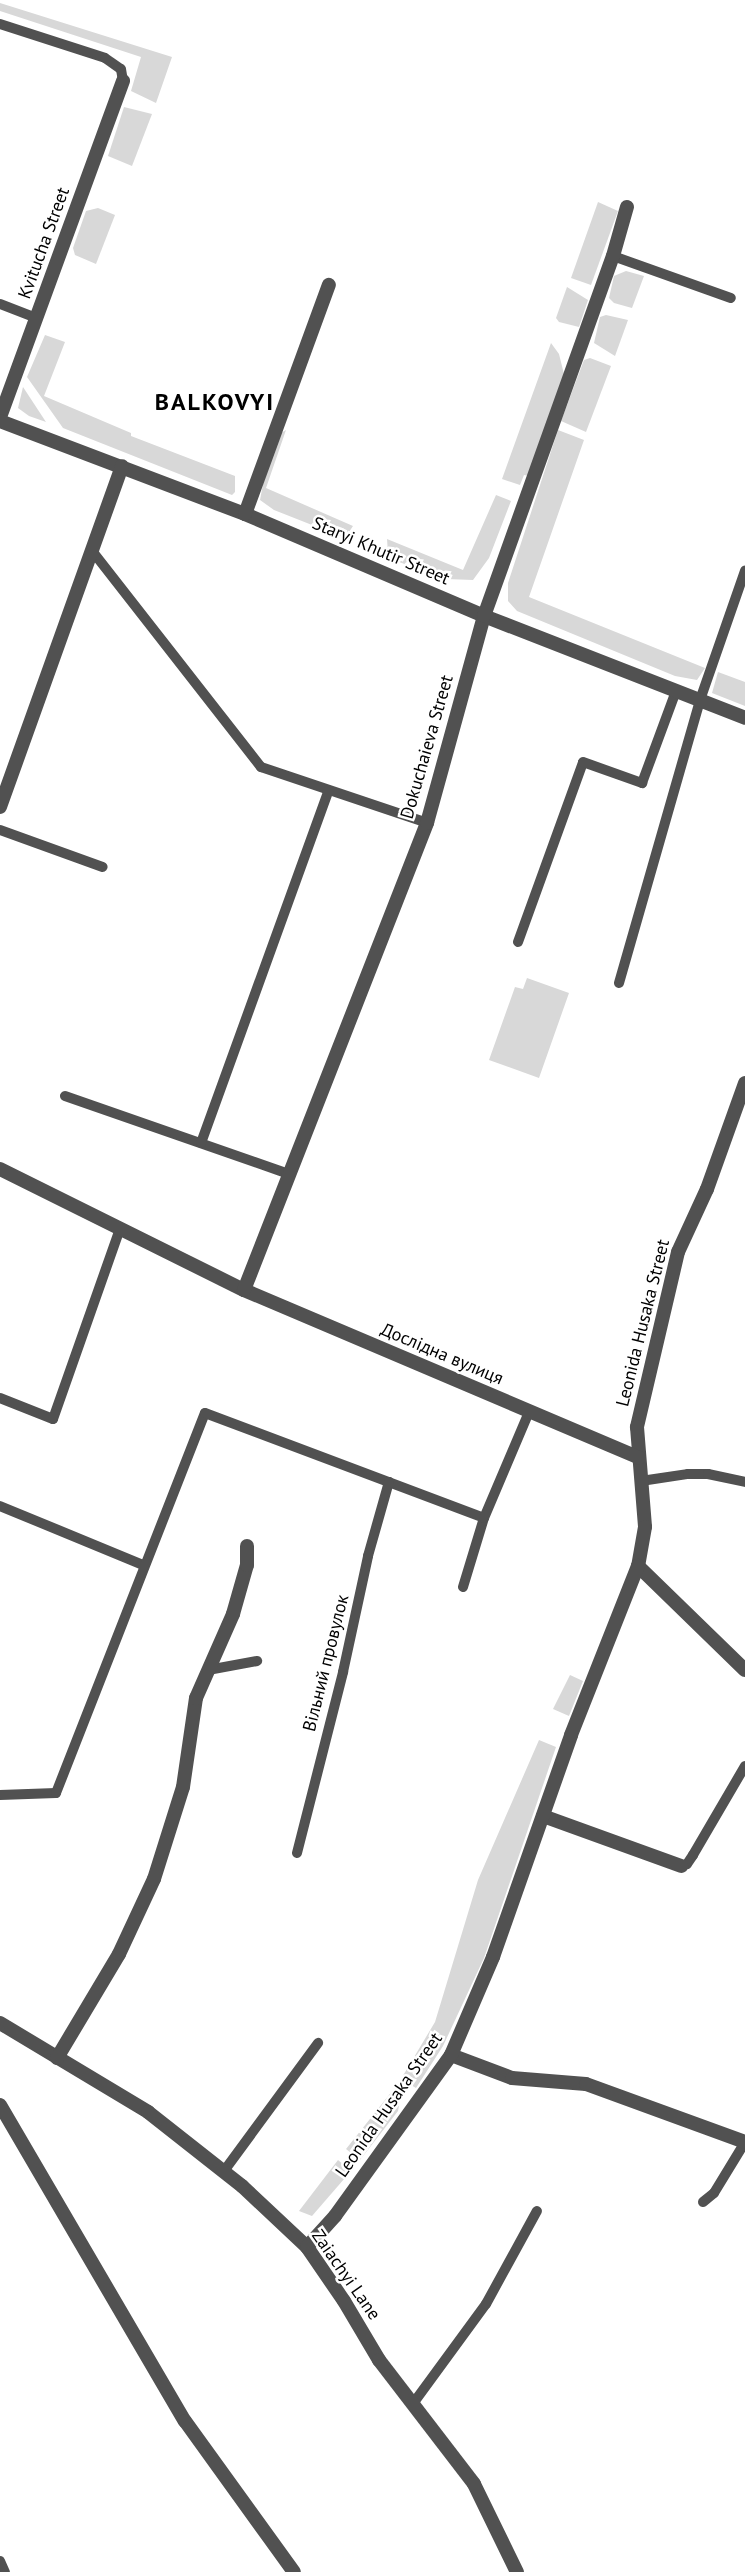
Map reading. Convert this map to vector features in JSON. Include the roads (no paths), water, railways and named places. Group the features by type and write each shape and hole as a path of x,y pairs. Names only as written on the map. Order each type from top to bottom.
{"street":[{"name":"Kvitucha Street","path":"0,419 123,81"},
{"name":"Dokuchaieva Street","path":"244,1290 427,823 484,616 613,256 627,207"},
{"path":"245,514 329,285"},
{"name":"Staryi Khutir Street","path":"0,419 245,514 484,616 745,718"},
{"path":"0,807 122,466"},
{"name":"Leonida Husaka Street","path":"639,1458 637,1427 678,1252 711,1178 745,1083"},
{"name":"Дослідна вулиця","path":"2,1173 244,1290 639,1458"},
{"path":"639,1458 645,1527 638,1566 745,1670"},
{"path":"57,2058 119,1954 154,1879 179,1803 196,1698 233,1614 247,1565 247,1546"},
{"name":"Leonida Husaka Street","path":"307,2247 335,2216 451,2055 493,1957 543,1816 638,1566"},
{"path":"543,1816 681,1866"},
{"name":"Zaiachyi Lane","path":"0,2023 131,2099 224,2171 307,2247 344,2301 379,2360 474,2484 517,2572"},
{"path":"451,2055 512,2078 575,2083 597,2088 745,2142"},
{"path":"0,2105 185,2421 294,2572"}],"lane":[{"path":"0,24 106,58 121,69 123,81"},
{"path":"613,256 732,298"},
{"path":"0,304 37,318"},
{"path":"93,552 261,767 427,823"},
{"path":"619,983 700,700 745,571"},
{"path":"518,942 583,762 642,783 676,691"},
{"path":"201,1143 328,790"},
{"path":"0,830 103,867"},
{"path":"65,1096 289,1174"},
{"path":"0,1398 53,1419 120,1229"},
{"path":"463,1587 484,1518 529,1412"},
{"path":"0,1795 57,1793 143,1565 205,1413 484,1518"},
{"path":"641,1481 708,1474 745,1482"},
{"name":"Вільний провулок","path":"297,1853 389,1482"},
{"path":"0,1506 143,1565"},
{"path":"208,1670 257,1661"},
{"path":"681,1866 687,1864 693,1855 745,1766"},
{"path":"224,2171 312,2055 318,2043"},
{"path":"703,2202 714,2193 745,2142"},
{"path":"412,2405 486,2304 537,2211"},
{"path":"0,2561 5,2572"}],"district":[{"name":"BALKOVYI","path":"215,402"}]}
